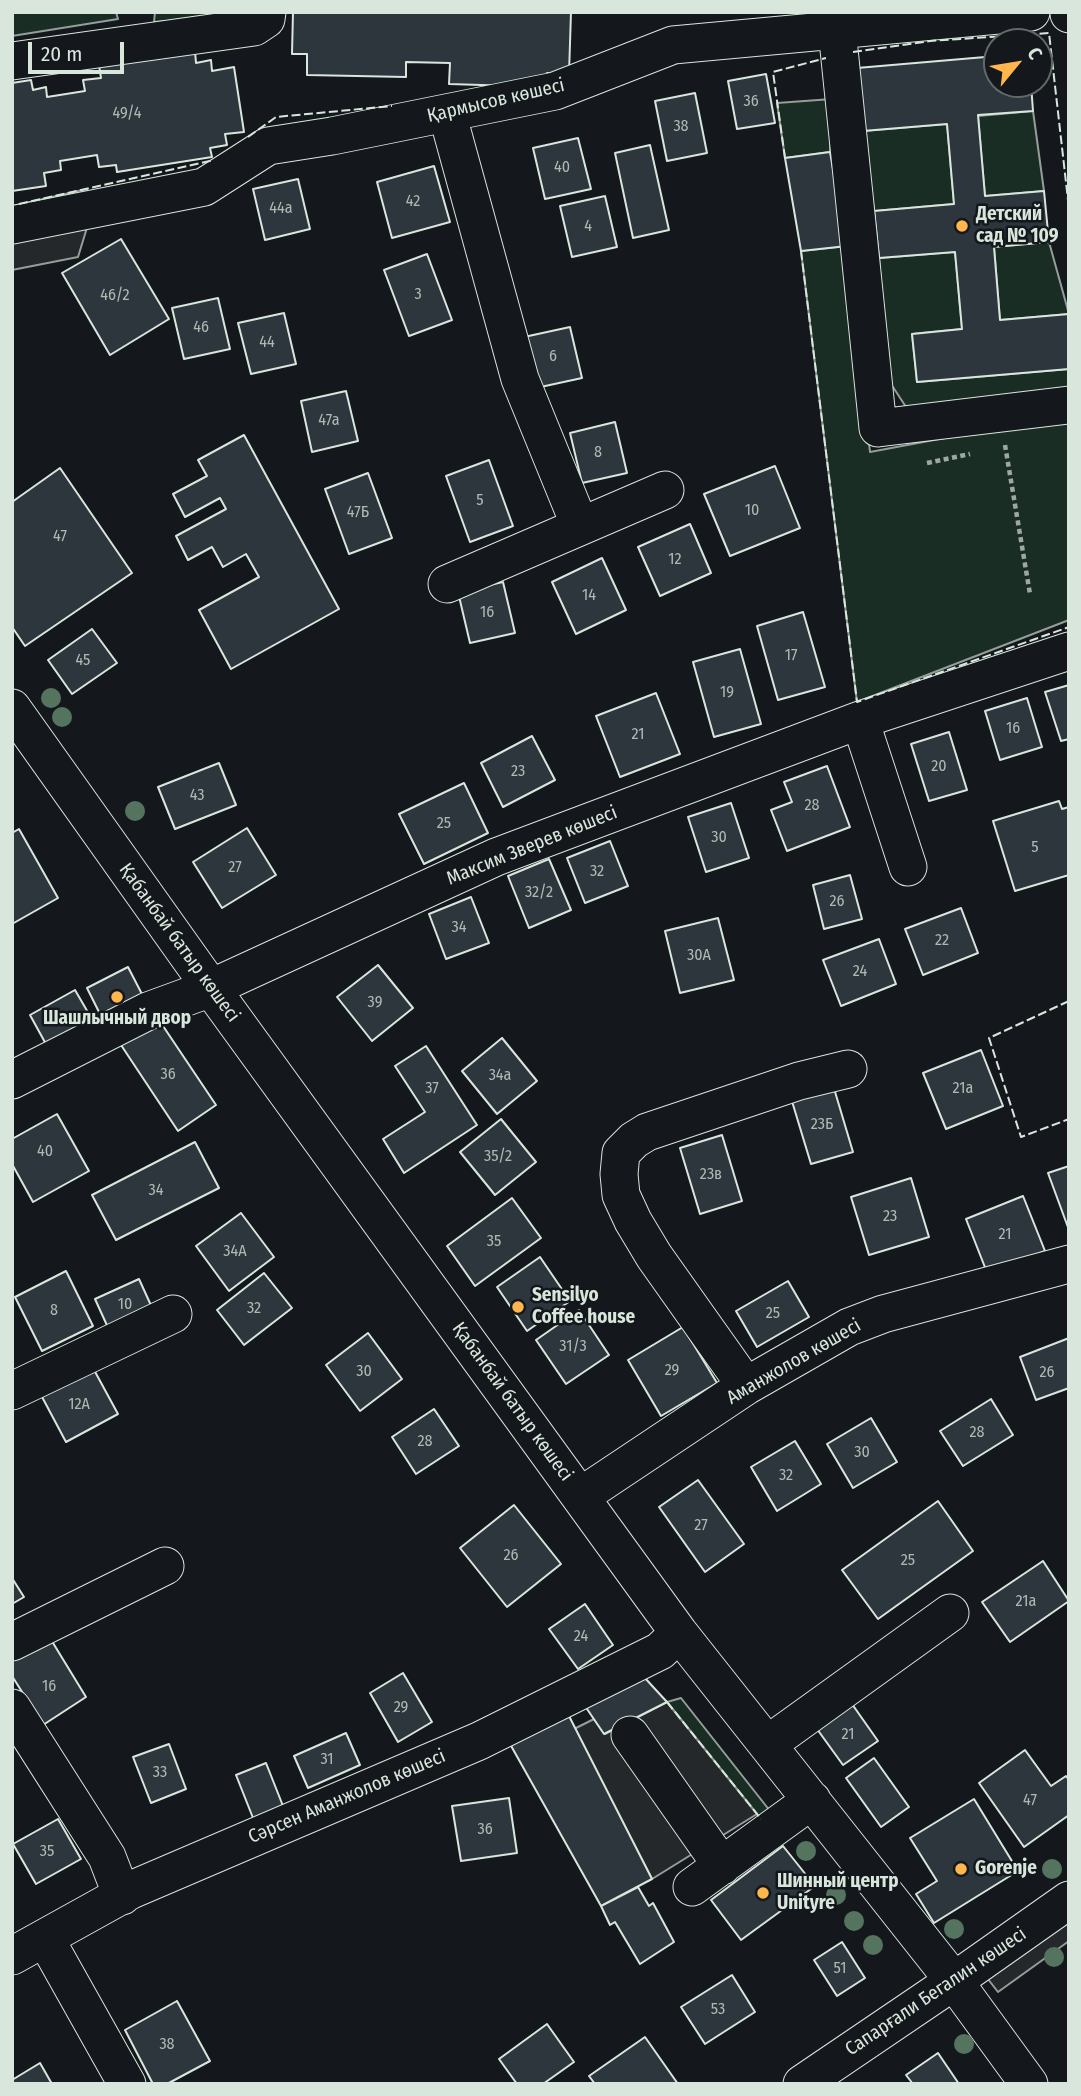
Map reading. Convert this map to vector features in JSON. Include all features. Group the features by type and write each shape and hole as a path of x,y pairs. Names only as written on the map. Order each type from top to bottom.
{"street":[{"path":"12,61 254,27 266,19 267,12"},
{"path":"738,12 783,35"},
{"name":"Қармысов көшесі","path":"12,225 204,187 268,146 332,136 555,91 673,45 1031,12"},
{"path":"837,30 878,428 1069,405"},
{"path":"447,113 520,379 580,526"},
{"path":"447,584 665,490"},
{"name":"Максим Зверев көшесі","path":"12,1080 148,1011 211,988 496,857 860,720 1069,651"},
{"path":"860,720 908,867"},
{"name":"Қабанбай батыр көшесі","path":"16,721 679,1633 954,1981 1029,2084"},
{"path":"746,1386 654,1256 633,1221 621,1195 618,1174 621,1153 634,1140 648,1132 799,1081 848,1069"},
{"name":"Аманжолов көшесі","path":"581,1496 746,1386 849,1326 883,1314 1069,1264"},
{"path":"12,1391 173,1314"},
{"path":"12,1642 165,1566"},
{"path":"768,1744 950,1613"},
{"name":"Сәрсен Аманжолов көшесі","path":"12,1956 122,1896 479,1741 660,1651 679,1633"},
{"path":"12,1708 107,1857 122,1896"},
{"path":"630,1735 722,1866"},
{"path":"692,1887 812,1800"},
{"name":"Сапарғали Бегалин көшесі","path":"802,2084 1069,1900"},
{"path":"44,1938 127,2084"}],"path":[{"path":"999,413 1030,594"}],"green space":[{"path":"12,12 116,12 118,19 12,36"},
{"path":"155,12 252,12 252,14 154,22"},
{"path":"832,99 830,152 785,158 777,103"},
{"path":"1033,111 1044,191 985,196 978,116"},
{"path":"947,124 954,204 874,211 863,131"},
{"path":"1049,242 1069,314 1000,320 994,247"},
{"path":"847,246 870,452 1030,422 1069,419 1069,620 857,702 801,251"},
{"path":"955,252 962,329 912,334 917,382 1069,369 1068,395 908,410 889,381 879,258"},
{"path":"681,1698 774,1816 767,1827 667,1702"}],"shaded area":[{"path":"87,189 93,208 78,257 12,270 12,206"},
{"path":"667,1702 757,1814 652,1879 574,1729 594,1719 605,1734"},
{"path":"1069,1900 1069,1941 998,1992 977,1965"}],"building":[{"path":"293,12 571,12 569,74 547,73 547,87 449,84 450,63 406,62 406,77 307,75 307,54 292,54"},
{"path":"195,51 196,63 211,60 212,71 234,67 244,132 225,134 227,145 210,148 212,157 117,172 116,165 99,167 97,155 60,161 61,170 44,173 46,186 12,191 12,83 31,80 33,90 46,87 47,97 85,91 83,80 101,78 99,65"},
{"name":"Детский сад № 109","path":"983,57 983,98 1032,98 1033,111 978,115 985,196 1044,191 1049,242 994,247 1000,320 1069,314 1069,369 917,382 912,334 962,329 955,252 879,258 874,211 954,204 947,124 863,131 857,68"},
{"path":"766,74 775,123 737,129 728,81"},
{"path":"695,93 707,153 667,161 655,101"},
{"path":"578,138 591,189 545,199 533,148"},
{"path":"650,145 669,230 633,238 615,153"},
{"path":"830,152 847,246 801,251 785,158"},
{"path":"434,166 450,222 392,238 377,182"},
{"path":"298,179 310,229 265,240 253,189"},
{"path":"605,196 617,247 572,257 560,206"},
{"path":"121,239 169,319 110,355 62,273"},
{"path":"427,254 452,320 409,336 384,270"},
{"path":"218,298 230,349 184,359 172,308"},
{"path":"284,313 296,364 251,374 238,323"},
{"path":"570,327 582,378 536,388 524,337"},
{"path":"346,391 358,441 312,452 301,401"},
{"path":"615,422 627,473 582,483 570,433"},
{"path":"244,435 339,609 231,669 199,610 259,577 246,554 223,567 212,547 188,560 176,536 226,509 220,498 185,517 173,494 207,476 198,460"},
{"path":"489,460 513,526 470,542 446,476"},
{"path":"775,466 800,528 730,556 704,494"},
{"path":"60,468 132,573 25,646 12,627 12,502"},
{"path":"368,473 392,538 349,554 325,489"},
{"path":"690,524 711,573 660,596 638,547"},
{"path":"602,558 626,610 576,634 552,582"},
{"path":"503,582 515,633 470,643 458,592"},
{"path":"803,612 825,687 778,700 757,626"},
{"path":"92,629 117,663 72,694 48,660"},
{"path":"740,649 761,724 714,737 693,662"},
{"path":"1069,685 1069,739 1061,741 1045,692"},
{"path":"656,693 680,754 620,777 596,716"},
{"path":"1027,698 1042,747 1000,760 985,711"},
{"path":"949,732 967,790 929,801 911,744"},
{"path":"532,736 555,780 503,807 481,763"},
{"path":"219,763 236,805 175,829 158,787"},
{"path":"827,766 850,827 787,851 771,810 792,802 784,782"},
{"path":"464,783 488,833 424,864 399,814"},
{"path":"1059,801 1062,809 1069,807 1069,875 1015,891 993,821"},
{"path":"731,803 749,858 706,872 688,817"},
{"path":"247,828 276,875 222,908 193,862"},
{"path":"19,829 58,898 12,924 12,833"},
{"path":"610,841 628,886 585,903 567,858"},
{"path":"549,859 571,910 529,928 508,876"},
{"path":"850,875 862,919 824,929 813,885"},
{"path":"471,897 489,943 446,959 429,914"},
{"path":"961,908 978,953 923,975 905,929"},
{"path":"718,918 734,980 680,993 665,931"},
{"path":"879,939 896,984 841,1006 823,960"},
{"path":"378,965 413,1008 372,1041 337,997"},
{"path":"128,967 144,998 103,1020 87,988"},
{"path":"75,990 93,1021 47,1046 30,1015"},
{"path":"159,1020 216,1105 178,1131 121,1045"},
{"path":"502,1038 537,1081 497,1114 462,1071"},
{"path":"426,1046 477,1125 404,1173 383,1139 425,1112 395,1066"},
{"path":"981,1050 1003,1106 946,1129 923,1073"},
{"path":"833,1085 853,1152 811,1164 791,1098"},
{"path":"57,1114 89,1171 33,1202 12,1164 12,1139"},
{"path":"501,1119 536,1162 495,1195 460,1152"},
{"path":"722,1135 742,1201 700,1214 680,1148"},
{"path":"195,1142 219,1188 116,1240 92,1195"},
{"path":"1069,1166 1069,1230 1048,1173"},
{"path":"911,1178 929,1237 869,1255 851,1197"},
{"path":"1023,1196 1045,1251 988,1275 966,1219"},
{"path":"512,1198 541,1238 475,1286 447,1246"},
{"path":"241,1213 274,1257 229,1291 196,1246"},
{"path":"540,1257 570,1301 527,1331 497,1287"},
{"path":"66,1271 93,1326 42,1351 15,1297"},
{"path":"264,1273 292,1308 244,1345 217,1310"},
{"path":"139,1279 154,1312 110,1332 95,1299"},
{"path":"788,1281 809,1317 757,1347 736,1311"},
{"path":"579,1310 609,1355 566,1384 536,1340"},
{"path":"683,1327 717,1383 661,1416 628,1360"},
{"path":"368,1333 402,1379 360,1411 326,1365"},
{"path":"1069,1338 1069,1388 1036,1400 1020,1357"},
{"path":"93,1368 118,1414 66,1442 41,1395"},
{"path":"991,1399 1013,1435 963,1466 940,1431"},
{"path":"434,1409 459,1446 416,1474 392,1437"},
{"path":"871,1418 897,1462 853,1488 827,1444"},
{"path":"795,1441 821,1484 777,1511 751,1467"},
{"path":"698,1480 744,1544 705,1572 659,1507"},
{"path":"938,1501 973,1551 878,1619 842,1570"},
{"path":"514,1505 561,1564 507,1607 460,1548"},
{"path":"1043,1561 1069,1601 1010,1642 982,1602"},
{"path":"12,1578 24,1597 12,1604"},
{"path":"585,1604 613,1645 578,1669 549,1629"},
{"path":"50,1638 86,1697 43,1725 12,1676 12,1661"},
{"path":"403,1673 432,1722 398,1742 370,1693"},
{"path":"644,1677 667,1702 604,1734 585,1706"},
{"path":"852,1704 878,1741 843,1765 817,1729"},
{"path":"568,1714 652,1879 601,1906 510,1744"},
{"path":"346,1733 360,1765 308,1788 294,1756"},
{"path":"169,1744 186,1789 151,1803 133,1757"},
{"path":"1025,1750 1051,1786 1066,1776 1069,1780 1069,1815 1024,1847 979,1783"},
{"path":"874,1758 909,1807 881,1827 846,1778"},
{"path":"266,1763 285,1811 255,1823 236,1775"},
{"path":"509,1798 517,1853 461,1861 452,1806"},
{"path":"974,1799 1018,1871 934,1923 916,1894 937,1881 910,1838"},
{"path":"58,1819 81,1859 36,1884 13,1844"},
{"name":"Шинный центр Unityre","path":"783,1846 815,1886 741,1940 711,1900"},
{"path":"638,1887 649,1906 653,1903 674,1942 640,1964 615,1922 610,1925 601,1906"},
{"path":"842,1942 865,1978 837,1996 814,1960"},
{"path":"732,1975 755,2012 705,2044 681,2007"},
{"path":"177,2001 210,2061 167,2084 153,2084 125,2030"},
{"path":"547,2024 574,2062 543,2084 517,2084 499,2059"},
{"path":"645,2037 678,2084 595,2084 589,2076"},
{"path":"938,2053 959,2084 913,2084 906,2075"},
{"path":"40,2063 52,2084 12,2084 12,2080"}],"fence":[{"path":"853,52 930,41 1049,33 1069,209"},
{"path":"785,158 773,72 826,58"},
{"path":"248,137 276,117 392,106"},
{"path":"19,204 214,160"},
{"path":"801,251 857,702 1069,627"},
{"path":"1069,1001 989,1038 1021,1137 1069,1119"},
{"path":"667,1702 761,1819"}],"place":[{"name":"Детский сад № 109","path":"962,226"},
{"name":"Шашлычный двор","path":"117,997"},
{"name":"Sensilyo Coffee house","path":"518,1307"},
{"name":"Gorenje","path":"961,1869"},
{"name":"Шинный центр Unityre","path":"763,1893"}]}
